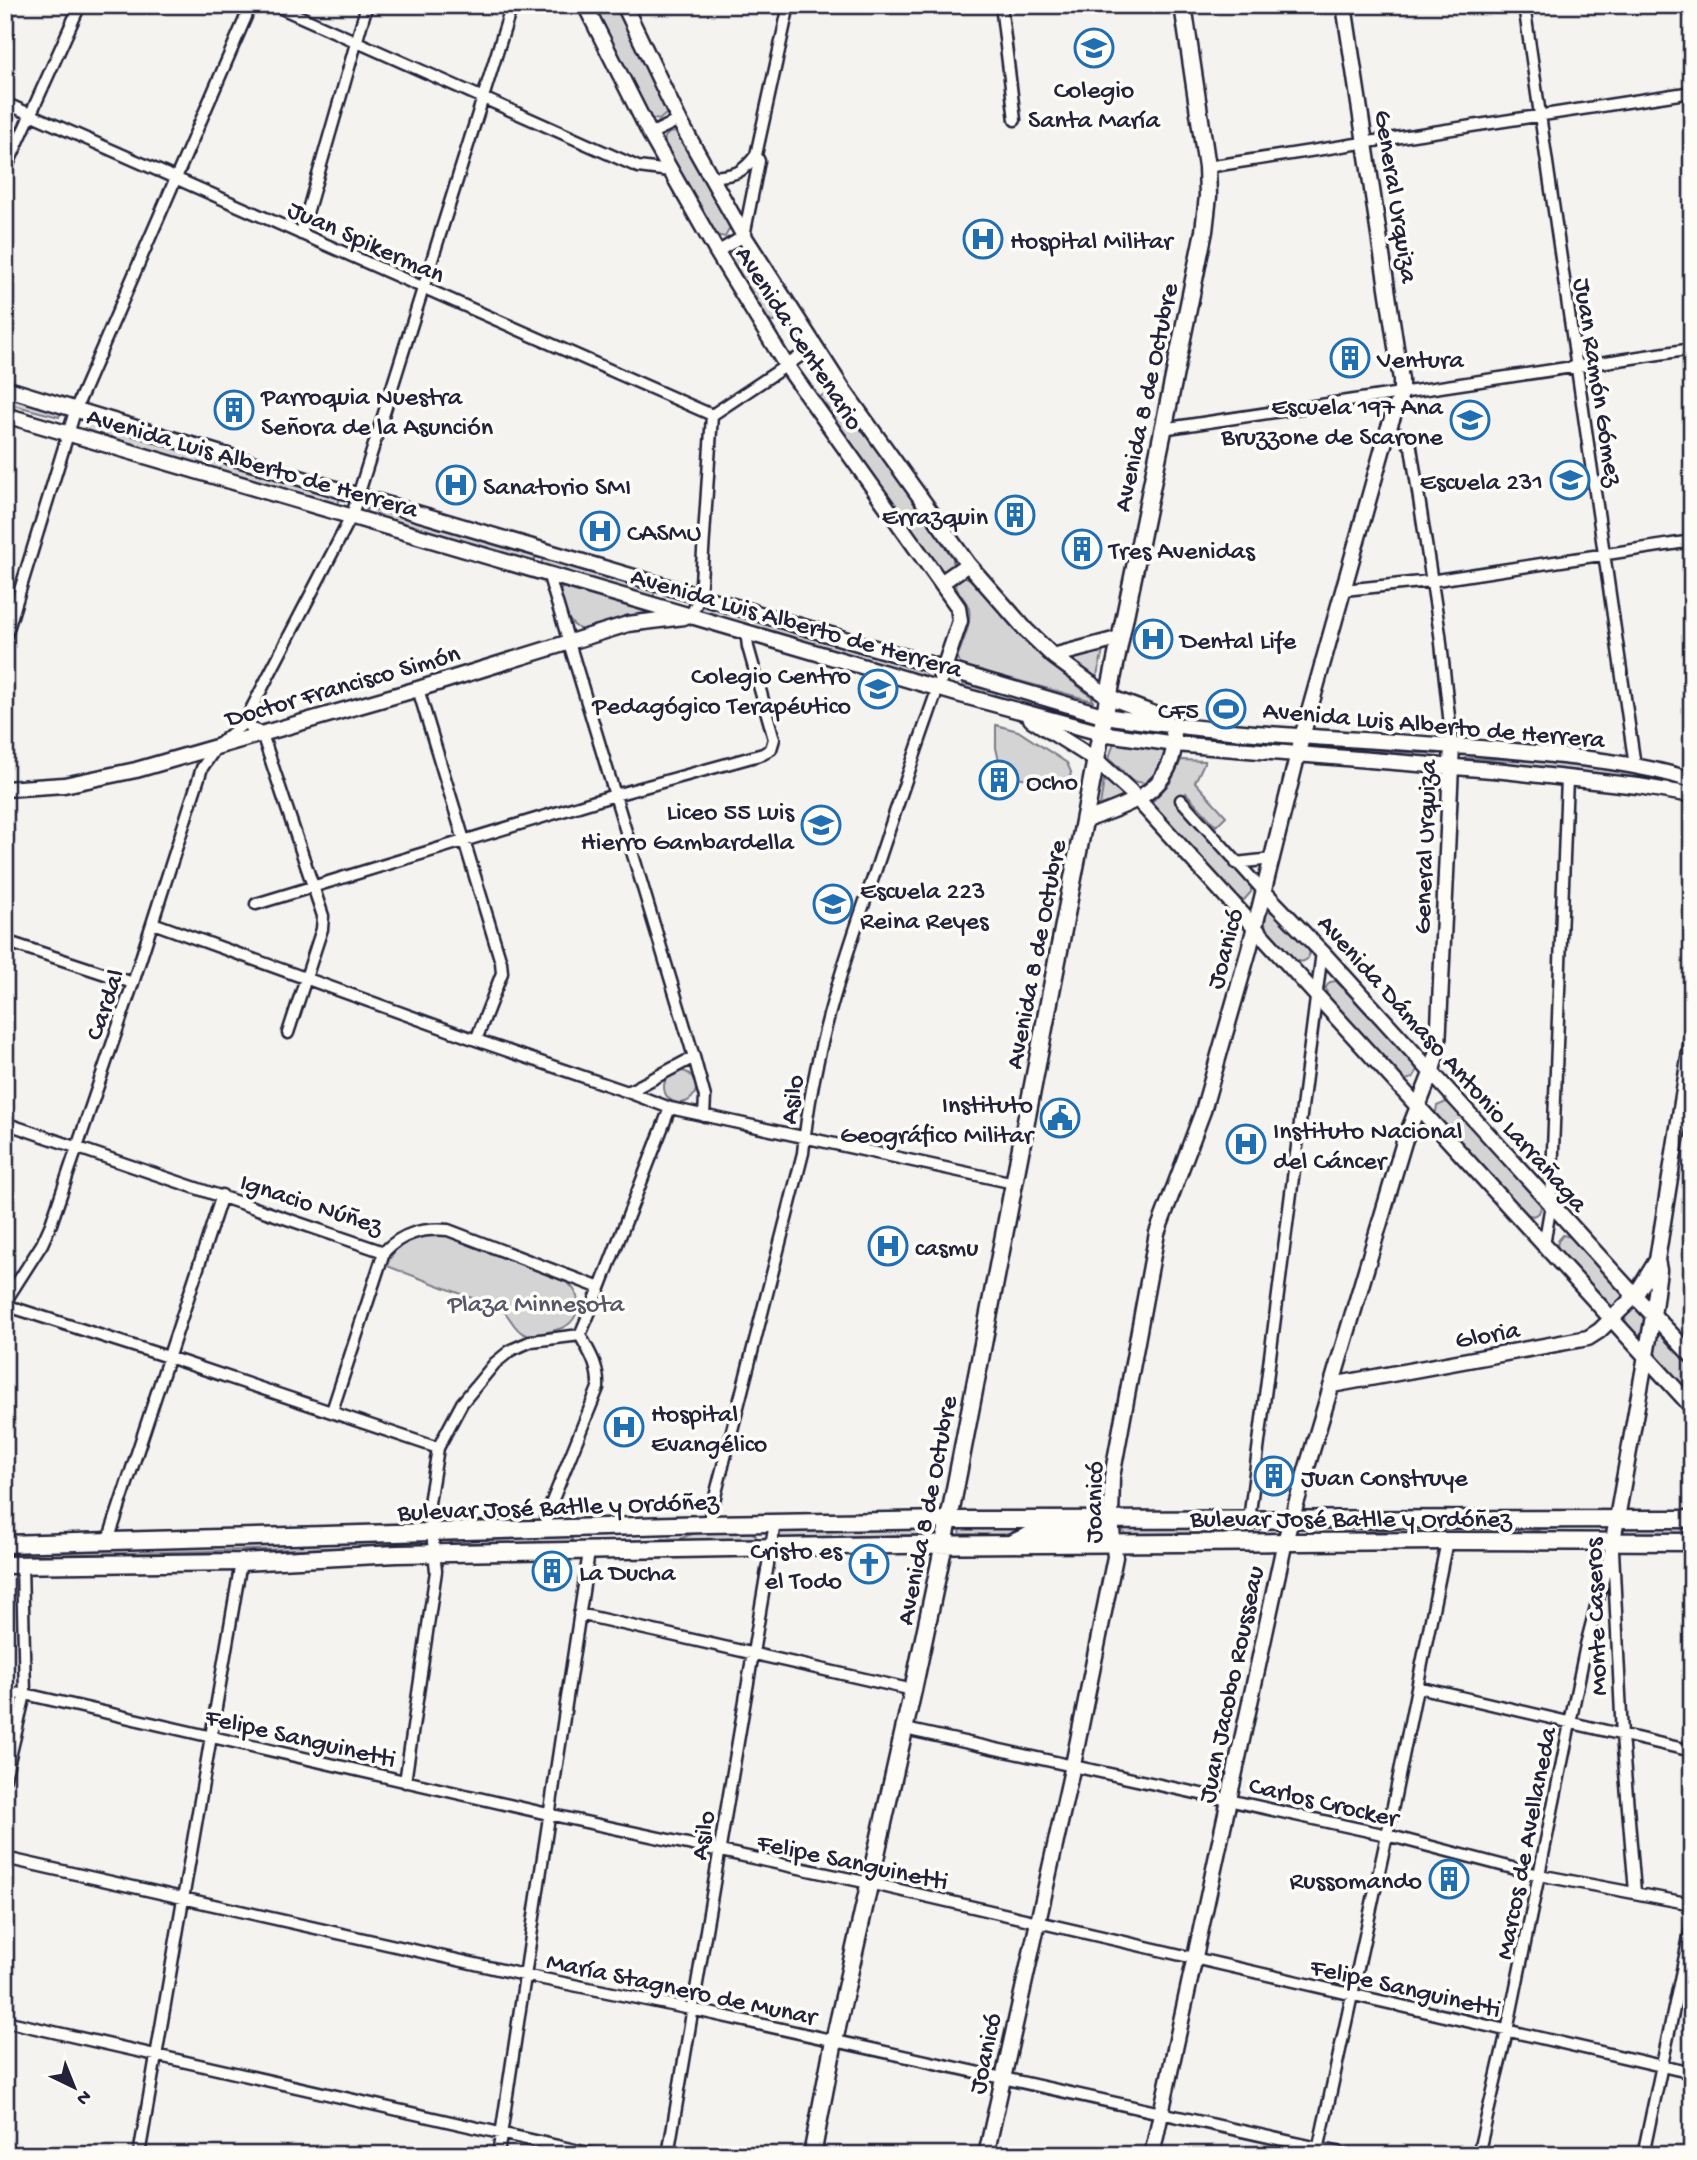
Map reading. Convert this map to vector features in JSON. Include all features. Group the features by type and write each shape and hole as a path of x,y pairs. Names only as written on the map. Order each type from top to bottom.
{"main road":[{"name":"Avenida 8 de Octubre","path":"812,2155 834,2041 949,1520 1101,733 1204,231 1209,196 1207,167 1183,5"},
{"path":"1285,1541 1300,1530 1391,1528 1409,1518"},
{"path":"1518,1541 1552,1530 1607,1529 1616,1519"},
{"name":"Bulevar José Batlle y Ordóñez","path":"5,1544 949,1520 1692,1519"},
{"path":"589,1552 594,1539 674,1535 704,1525"},
{"name":"Bulevar José Batlle y Ordóñez","path":"5,1565 241,1562 434,1553 1010,1543 1692,1542"}],"street":[{"path":"5,171 80,5"},
{"path":"5,639 76,408 251,5"},
{"path":"274,5 638,167 670,171"},
{"path":"301,233 367,5"},
{"name":"Cardal","path":"5,1304 42,1244 133,983 202,768 217,746 244,723 352,515 512,5"},
{"name":"Avenida Centenario","path":"585,5 670,171 786,365 958,607 960,621 938,688"},
{"name":"Avenida Centenario","path":"624,5 679,120 710,177 814,347 968,564 1026,630 1053,656 1109,697"},
{"path":"710,177 736,175 745,169 756,155 789,5"},
{"path":"1001,5 1015,120"},
{"name":"General Urquiza","path":"1344,5 1401,394"},
{"name":"Juan Ramón Gómez","path":"1524,5 1635,766"},
{"path":"1691,5 1692,13"},
{"path":"1207,167 1692,92"},
{"name":"Juan Spikerman","path":"5,103 712,415"},
{"path":"650,134 679,120"},
{"path":"717,252 744,236 759,162 756,155"},
{"path":"690,616 700,597 712,415 814,347"},
{"path":"1162,429 1692,349"},
{"name":"Avenida Luis Alberto de Herrera","path":"5,387 359,496 1106,716 1302,737 1451,744 1573,756 1635,766 1692,780"},
{"name":"Joanicó","path":"986,2155 1073,1765 1115,1557 1111,1520 1112,1477 1157,1233 1203,1111 1255,928 1302,737 1388,430 1401,394"},
{"name":"Avenida Luis Alberto de Herrera","path":"5,415 938,688 1101,733 1175,744 1298,756 1567,778 1692,795"},
{"name":"General Urquiza","path":"1388,430 1402,435 1411,447 1440,634 1451,744 1440,1034 1432,1071"},
{"path":"1344,590 1430,581 1692,541"},
{"path":"941,583 968,564"},
{"path":"548,573 694,1057 705,1097 705,1115"},
{"name":"Doctor Francisco Simón","path":"5,789 102,779 418,689 628,624 690,616"},
{"path":"256,904 615,795 763,754 771,749 774,739 748,648 746,631"},
{"path":"1053,656 1121,638"},
{"name":"Asilo","path":"704,1525 803,1153 809,1102 827,1018 938,688"},
{"path":"418,689 501,962 502,973 476,1040"},
{"name":"Avenida Luis Alberto de Herrera","path":"1109,697 1157,715 1171,725"},
{"path":"1021,712 1096,760 1138,799 1692,1407"},
{"path":"244,723 262,734 323,916 288,1033"},
{"path":"1086,820 1138,799 1155,788 1169,764 1175,744 1171,725"},
{"path":"1544,1245 1552,1204 1567,778"},
{"name":"Avenida Dámaso Antonio Larrañaga","path":"1181,800 1236,863 1432,1071 1653,1316 1689,1347"},
{"path":"1236,863 1272,859"},
{"path":"153,923 670,1108 1014,1183"},
{"path":"5,941 133,983"},
{"path":"1249,1520 1322,952"},
{"name":"Monte Caseros","path":"1635,1296 1657,1260 1688,1098 1692,1039"},
{"path":"628,1092 694,1057"},
{"name":"Juan Jacobo Rousseau","path":"1152,2155 1285,1541 1404,1142 1432,1071"},
{"path":"580,1335 670,1108"},
{"name":"Ignacio Núñez","path":"5,1123 384,1252 410,1233 433,1229 448,1230 600,1288"},
{"path":"108,1541 222,1195"},
{"path":"332,1411 384,1252"},
{"name":"Monte Caseros","path":"1635,1892 1622,1736 1613,1541 1653,1316 1659,1270 1657,1260"},
{"name":"Gloria","path":"1332,1385 1576,1342 1588,1338 1635,1296"},
{"path":"5,1304 438,1448"},
{"path":"405,1782 436,1571 429,1503 438,1448 461,1403 495,1363 511,1350 532,1341 580,1335"},
{"path":"544,1529 547,1514 598,1388 596,1363 580,1335"},
{"name":"Bulevar José Batlle y Ordóñez","path":"1010,1543 1032,1533 1099,1532 1108,1527 1111,1520"},
{"name":"Asilo","path":"668,2155 775,1523"},
{"path":"1318,2151 1387,1835 1447,1541"},
{"name":"Marcos de Avellaneda","path":"1478,2155 1507,2031 1569,1722 1613,1541"},
{"path":"498,2155 589,1552"},
{"path":"139,2155 241,1562"},
{"path":"5,1778 25,1695 22,1564"},
{"path":"579,1614 913,1690"},
{"path":"1418,1687 1692,1751"},
{"name":"Felipe Sanguinetti","path":"5,1693 211,1735 548,1815 869,1883 1037,1924 1692,2073"},
{"name":"Carlos Crocker","path":"905,1729 1387,1835 1539,1875 1692,1904"},
{"name":"María Stagnero de Munar","path":"5,1858 524,1975 1161,2113 1318,2151 1350,2155"},
{"path":"1643,2155 1692,1923"},
{"path":"5,2021 597,2155"}],"green space":[{"path":"593,5 616,5 666,108 666,114 659,120 648,115"},
{"path":"676,132 681,135 731,226 725,237 715,235 664,146 665,137"},
{"path":"741,250 748,253 782,309 776,321 765,319 731,263 732,256"},
{"path":"829,391 839,397 953,556 953,566 946,572 939,569 820,404 820,397"},
{"path":"5,395 61,411 59,417 5,403"},
{"path":"88,420 340,497 338,505 84,430"},
{"path":"368,506 536,556 534,563 365,513"},
{"path":"543,558 654,591 654,598 541,565"},
{"path":"964,576 972,580 1046,661 1092,697 1093,701 961,665 957,658 970,615 956,583 957,579"},
{"path":"564,586 666,614 645,618 638,615 592,626 587,631 571,622 560,591"},
{"path":"701,605 926,672 924,679 699,612"},
{"path":"1100,649 1103,651 1096,679 1070,658"},
{"path":"964,684 1081,715 1080,721 961,689"},
{"path":"996,725 1018,731 1067,763 1071,772 1068,787 1002,774 996,748"},
{"path":"1186,733 1274,744 1271,747 1185,737"},
{"path":"1114,742 1164,749 1156,775 1144,783 1133,781 1109,758"},
{"path":"1316,746 1442,750 1437,754 1383,751 1344,753 1314,751"},
{"path":"1465,758 1580,762 1623,769 1691,786 1575,772 1463,763"},
{"path":"1181,760 1205,761 1195,782 1226,816 1216,826 1186,793 1176,803 1251,885 1251,892 1244,900 1237,899 1152,805 1170,783"},
{"path":"1105,778 1124,797 1100,806 1104,780"},
{"path":"1270,911 1309,949 1306,960 1294,960 1269,934 1265,915"},
{"path":"1336,981 1413,1062 1417,1071 1413,1078 1406,1080 1399,1076 1327,997 1326,987 1330,982"},
{"path":"680,1071 691,1076 696,1087 691,1098 680,1103 669,1098 664,1087 669,1076"},
{"path":"1446,1102 1539,1200 1539,1213 1533,1216 1526,1214 1435,1116 1437,1106"},
{"name":"Plaza Minnesota","path":"427,1235 450,1236 568,1283 578,1300 573,1319 562,1328 538,1334 524,1334 501,1309 387,1266 393,1253 402,1244"},
{"path":"1563,1235 1574,1238 1624,1293 1624,1298 1613,1308 1557,1247"},
{"path":"1634,1306 1645,1320 1640,1337 1629,1327 1625,1317 1625,1313"},
{"path":"1659,1332 1692,1367 1692,1396 1654,1355 1656,1333"},
{"path":"1692,1526 1692,1533 1624,1534 1622,1528"},
{"path":"1041,1527 1007,1535 960,1534 961,1528"},
{"path":"1404,1527 1592,1527 1543,1529 1517,1534 1309,1534 1392,1530"},
{"path":"923,1528 926,1531 923,1535 782,1538 777,1535 781,1531"},
{"path":"1122,1529 1280,1529 1277,1533 1125,1534"},
{"path":"707,1532 752,1532 756,1536 753,1540 601,1542 682,1538"},
{"path":"572,1536 572,1544 450,1543 454,1540"},
{"path":"421,1541 421,1546 5,1556 5,1551"}],"place":[{"name":"Colegio Santa María","path":"1094,48"},
{"name":"Hospital Militar","path":"983,239"},
{"name":"Ventura","path":"1350,358"},
{"name":"Parroquia Nuestra Señora de la Asunción","path":"234,410"},
{"name":"Escuela 197 Ana Bruzzone de Scarone","path":"1470,420"},
{"name":"Escuela 231","path":"1570,480"},
{"name":"Sanatorio SMI","path":"456,485"},
{"name":"Errazquin","path":"1015,515"},
{"name":"CASMU","path":"600,531"},
{"name":"Tres Avenidas","path":"1082,549"},
{"name":"Dental Life","path":"1153,639"},
{"name":"Colegio Centro Pedagógico Terapéutico","path":"878,689"},
{"name":"CF5","path":"1226,709"},
{"name":"Ocho","path":"999,780"},
{"name":"Liceo 55 Luis Hierro Gambardella","path":"821,825"},
{"name":"Escuela 223 Reina Reyes","path":"833,904"},
{"name":"Instituto Geográfico Militar","path":"1060,1118"},
{"name":"Instituto Nacional del Cáncer","path":"1246,1144"},
{"name":"casmu","path":"888,1246"},
{"name":"Hospital Evangélico","path":"624,1427"},
{"name":"Juan Construye","path":"1274,1476"},
{"name":"Cristo es el Todo","path":"869,1564"},
{"name":"La Ducha","path":"552,1571"},
{"name":"Russomando","path":"1449,1879"}]}
